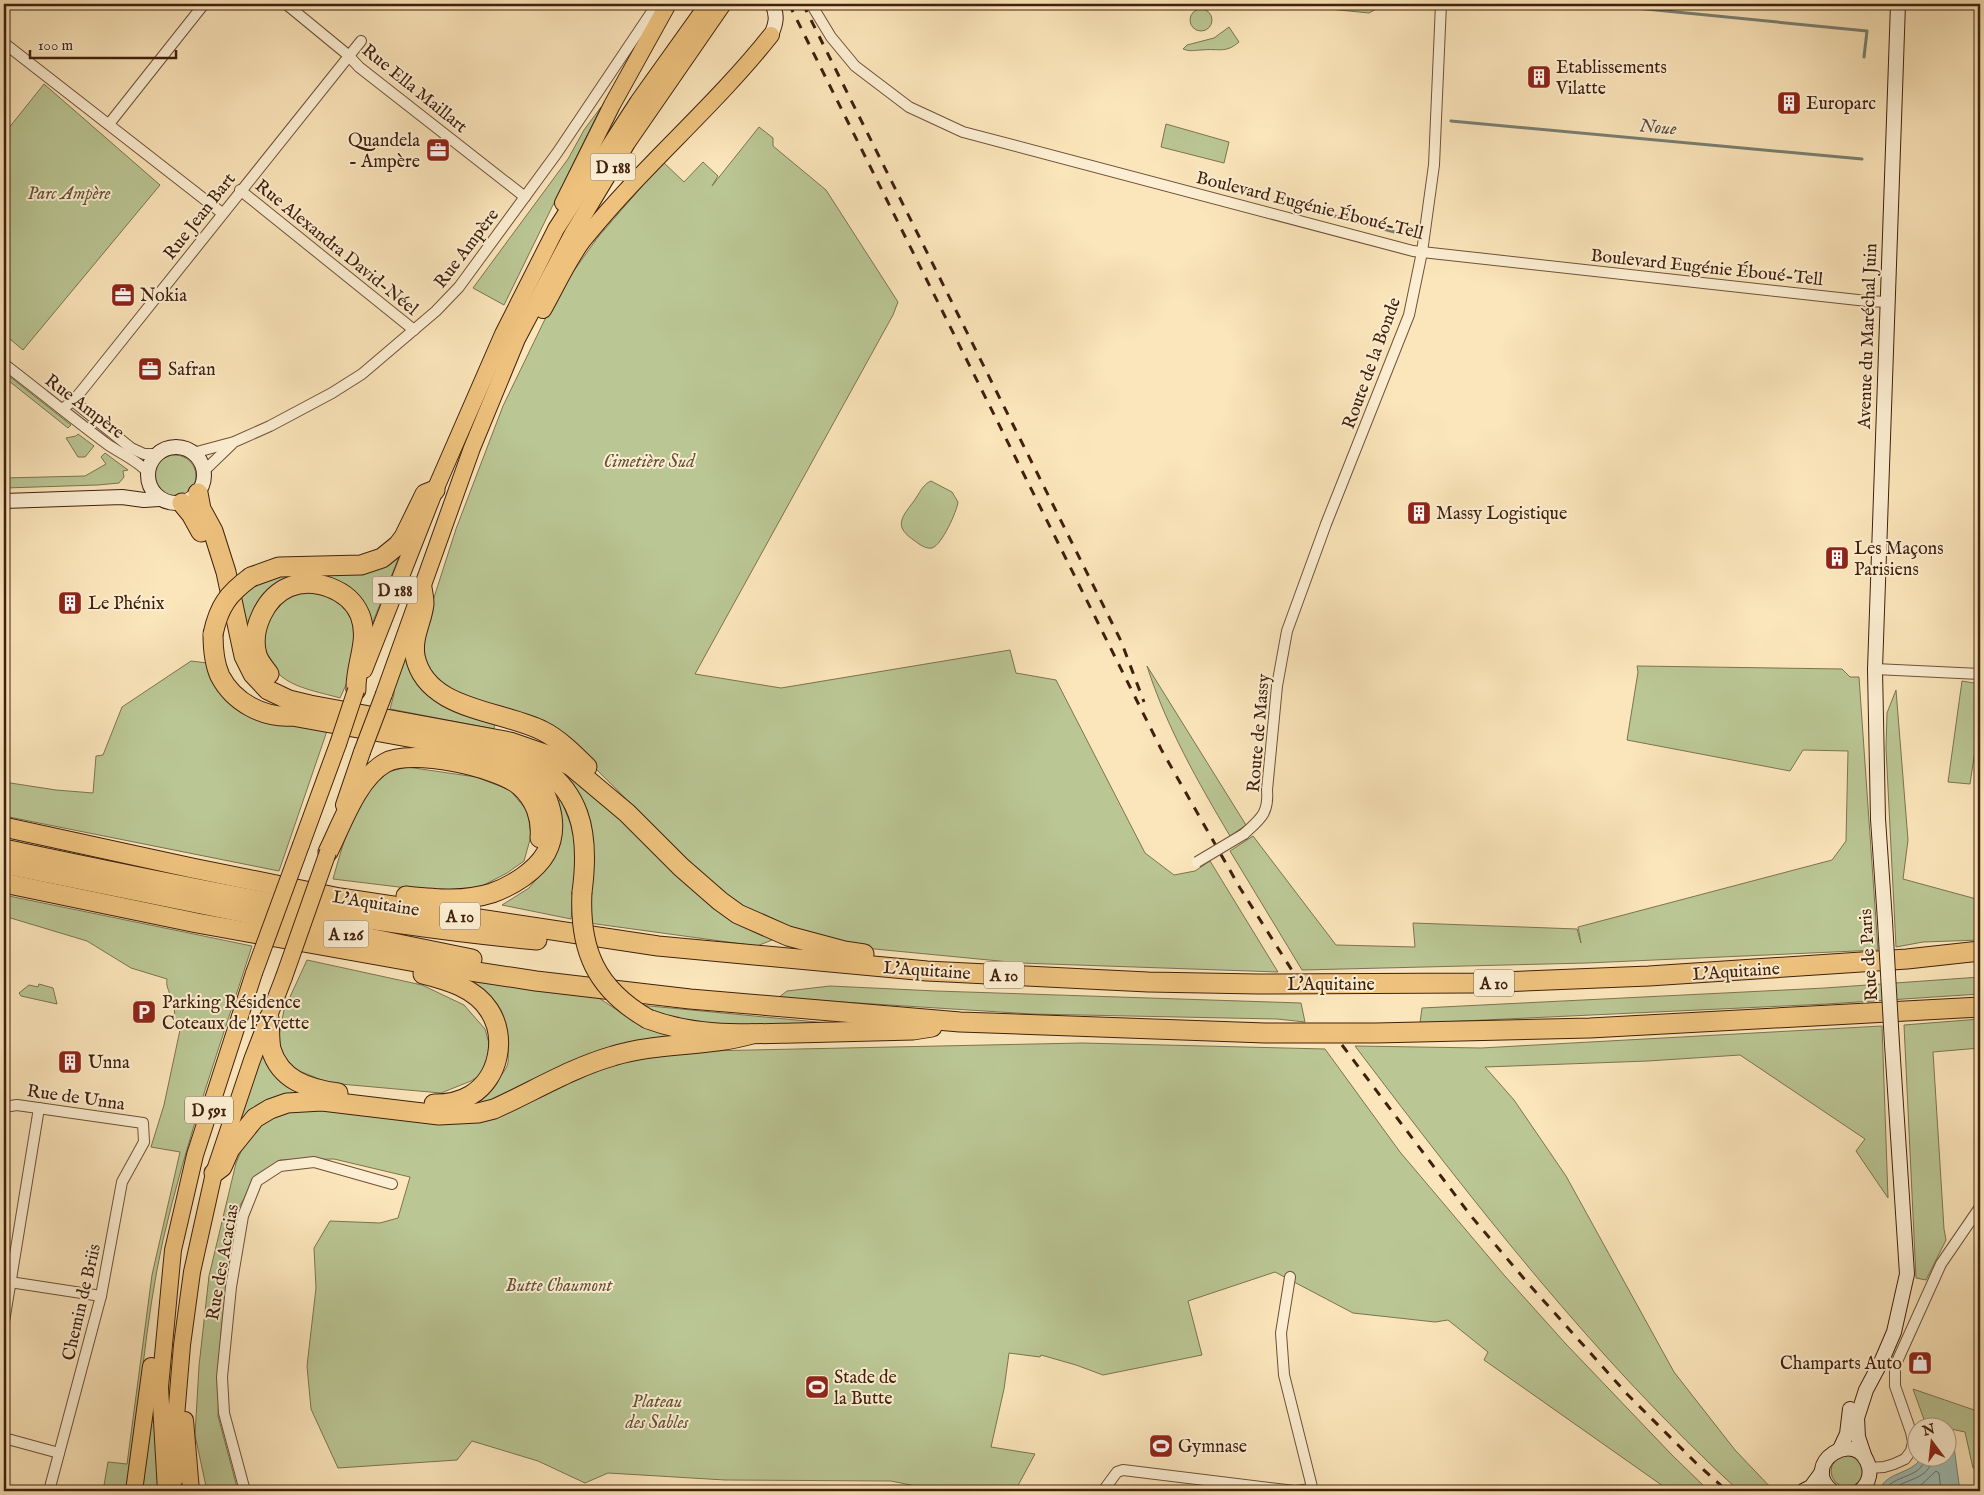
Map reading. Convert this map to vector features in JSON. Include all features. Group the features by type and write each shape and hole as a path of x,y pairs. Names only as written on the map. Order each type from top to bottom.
{"highway":[{"path":"262,883 275,879 346,890 456,900 475,898 506,887 521,879 546,852 551,839 550,808 543,790 534,776 519,765 503,758 458,747 292,716 278,717 252,708 234,694 220,676 213,649 213,634 216,619 230,595 251,577 278,567 361,565 382,558 394,549 404,537 425,494 435,490"},
{"path":"198,493 201,508 213,531 226,572 244,656 253,674 268,690 289,700 529,747 556,758 570,766 627,813 681,868 738,914 771,930 805,942 844,951 902,959 927,971"},
{"path":"182,503 201,531 219,577 229,636 235,660 243,678 268,703 292,716"},
{"path":"356,690 355,676 364,642 360,614 353,604 336,590 326,586 312,583 287,588 269,603 257,624 256,649 261,663 275,681 283,687 336,702 356,712"},
{"path":"422,588 424,603 414,645 416,658 427,680 436,690 461,704 518,721 543,731 577,757 617,797 627,813"},
{"path":"458,747 466,745 522,756 538,764 562,786 579,816 583,831 585,867 581,920 594,968 611,992 624,1004 648,1019 670,1027 694,1032 729,1035 913,1030 960,1022"},
{"path":"328,852 363,782 387,762 421,757 496,772 510,778 521,787 531,798 537,811 541,828 540,843 530,870"},
{"name":"L'Aquitaine","path":"4,827 340,898 658,946 927,971 1148,982 1258,984 1474,983 1649,976 1907,959 1980,952"},
{"name":"A 126","path":"4,849 198,890 428,929 614,946 658,946"},
{"name":"A 126","path":"4,864 474,960 690,999"},
{"path":"4,883 197,922 370,954 536,981 690,999 960,1022 1265,1033 1376,1034 1590,1028 1980,1006"},
{"path":"269,1018 271,1048 278,1065 290,1078 300,1084 326,1091 416,1104 446,1104 471,1095 482,1086 490,1075 498,1055 499,1040 496,1025 489,1009 479,998 454,983 396,967 370,954"},
{"path":"1907,959 1936,963 1980,960"},
{"path":"214,1173 222,1168 230,1149 255,1118 270,1109 287,1103 322,1101 439,1115 478,1113 494,1109 577,1069 614,1056 643,1049 734,1039 752,1034"}],"main road":[{"path":"556,229 558,214 586,155 668,4"},
{"name":"D 188","path":"254,973 356,690 435,490 503,334 556,229 638,102 708,4"},
{"name":"D 188","path":"284,977 362,752 472,448 517,339 573,233 628,143 723,4"},
{"path":"517,339 534,326 584,239 652,164 754,57 771,35"},
{"name":"D 591","path":"166,1491 160,1387 173,1250 194,1155 254,973"},
{"name":"D 591","path":"175,1491 176,1416 192,1272 214,1173 284,977"},
{"path":"134,1491 157,1309 166,1259 173,1250"},
{"path":"182,1360 192,1491"}],"street":[{"path":"109,124 204,4"},
{"name":"Rue Ella Maillart","path":"286,4 348,55 359,67 524,197"},
{"name":"Rue Ampère","path":"193,453 234,442 278,422 332,393 362,374 436,311 459,287 524,197 585,112 657,4"},
{"path":"771,35 775,26 776,11 772,4"},
{"name":"Boulevard Eugénie Éboué-Tell","path":"811,4 832,37 855,66 909,107 963,132 1268,211 1397,248 1888,302"},
{"name":"Route de la Bonde","path":"1287,631 1320,540 1409,315 1422,252 1434,165 1441,4"},
{"name":"Avenue du Maréchal Juin","path":"1875,669 1898,4"},
{"name":"Rue Jean Bart","path":"62,409 73,401 361,41"},
{"path":"4,43 222,213"},
{"name":"Rue Alexandra David-Néel","path":"241,189 414,330"},
{"name":"Rue Ampère","path":"4,364 106,443 143,466 148,477"},
{"name":"Rue Ampère","path":"73,401 131,448 144,454 157,454"},
{"name":"Rue Ampère","path":"204,471 234,442"},
{"path":"4,501 122,497 144,500 159,499 170,503 182,503 198,493 203,483 204,471 200,461 193,453 182,448 168,448 157,454 150,462 148,477 154,494 159,499"},
{"path":"122,497 139,490 148,477"},
{"name":"Route de Massy","path":"1197,862 1244,834 1262,818 1268,804 1267,790 1277,686 1287,631"},
{"path":"1875,669 1980,674"},
{"name":"Rue de Paris","path":"1867,1463 1858,1437 1857,1418 1866,1390 1894,1332 1907,1274 1878,818 1875,669"},
{"name":"Rue de Unna","path":"4,1107 17,1105 143,1123"},
{"path":"4,1322 39,1108"},
{"name":"Chemin de Briis","path":"49,1491 101,1296 122,1182 144,1142 143,1123"},
{"name":"Rue des Acacias","path":"245,1491 224,1414 222,1377 231,1288 243,1216 257,1181 280,1166 314,1162 392,1184"},
{"path":"1803,1491 1811,1487 1822,1472 1828,1457 1840,1449 1854,1450 1867,1463 1884,1467 1905,1459 1911,1451 1911,1432 1895,1386 1895,1366 1941,1264 1980,1207"},
{"name":"Rue de Paris","path":"1840,1449 1845,1441 1849,1413 1858,1385 1885,1331 1894,1304 1906,1239"},
{"path":"1103,1491 1118,1472 1123,1470 1295,1491 1313,1490 1284,1375 1281,1332 1290,1277"},
{"path":"10,1282 101,1296"},
{"path":"4,1438 59,1453"},
{"path":"1864,1490 1869,1478 1867,1463"},
{"path":"1822,1472 1823,1481 1832,1491"}],"green space":[{"path":"1298,4 1378,4 1380,7 1369,13 1299,6"},
{"path":"1201,9 1209,12 1212,20 1209,28 1201,31 1193,28 1190,20 1193,12"},
{"path":"1229,27 1239,42 1230,48 1192,51 1183,49 1187,45 1214,38"},
{"name":"Parc Ampère","path":"44,84 160,185 23,350 4,334 4,134"},
{"path":"601,107 504,305 473,288 568,159 584,130"},
{"path":"1166,124 1229,142 1224,163 1161,147"},
{"name":"Cimetière Sud","path":"759,127 773,138 773,146 826,190 898,302 893,315 695,674 781,688 1010,650 1016,673 1056,680 1145,853 1174,875 1195,871 1210,861 1278,972 1020,963 854,947 756,916 721,893 590,763 458,697 426,671 420,641 456,529 503,406 547,315 570,276 598,237 663,162 684,182 703,162 718,176 712,186"},
{"path":"4,372 71,425 68,428 4,377"},
{"path":"78,434 94,446 85,457 78,457 66,438"},
{"path":"105,453 128,470 123,471 124,477 119,483 4,488 4,478 85,476 106,464 101,457"},
{"path":"179,455 187,458 193,464 196,476 193,488 187,494 171,497 163,494 157,488 154,472 157,464 163,458"},
{"path":"931,481 952,492 958,502 952,520 940,541 936,546 930,548 921,545 908,536 901,522 921,490"},
{"path":"401,552 368,634 361,606 295,582 244,633 238,596 249,587 282,575"},
{"path":"325,592 344,604 353,618 355,665 340,698 306,689 289,682 276,671 269,661 265,650 265,628 269,617 284,600 298,593"},
{"path":"407,651 416,673 428,693 434,699 450,709 495,721 494,729 390,709 394,686"},
{"path":"191,661 207,663 214,681 327,731 279,871 4,816 4,782 56,790 93,793 96,756 103,755 122,707"},
{"path":"1147,666 1246,825 1230,836 1173,732"},
{"path":"1637,666 1842,669 1850,677 1859,677 1878,950 1587,963 1302,970 1230,851 1253,836 1336,945 1415,947 1413,923 1577,929 1581,943 1578,927 1832,860 1846,841 1848,751 1803,750 1790,771 1627,740 1638,672"},
{"path":"1962,681 1980,684 1980,717 1970,784 1948,782"},
{"path":"1896,690 1908,840 1903,879 1980,900 1980,940 1923,942 1896,947 1886,748 1887,713"},
{"path":"539,758 562,767 772,940 757,946 589,923 591,848"},
{"path":"407,767 476,777 510,790 528,812 531,836 524,861 507,873 480,887 448,893 333,879 350,825 362,797 370,786 384,774"},
{"path":"561,800 575,835 576,868 571,919 502,905 529,888 551,862 554,803"},
{"path":"4,895 252,946 193,1129 163,1240 147,1334 129,1491 103,1491 108,1462 127,1464 152,1275 180,1152 151,1147 164,1105 180,1030 173,1027 175,1011 167,987 167,979 131,968 87,941 4,916"},
{"path":"307,960 422,985 464,1005 485,1029 495,1065 471,1081 441,1093 329,1083 287,1066 277,1046 284,1010"},
{"path":"1980,977 1980,994 1827,1004 1420,1023 1422,1008 1825,988"},
{"path":"471,981 599,998 632,1020 652,1029 687,1036 473,1110 472,1102 500,1077 507,1066 508,1040 498,1012"},
{"path":"39,984 53,988 57,1004 21,996 19,993 29,985 38,987"},
{"path":"830,986 1301,1003 1305,1022 1277,1019 1032,1014 778,998 787,991"},
{"path":"639,1005 848,1025 759,1029 676,1023"},
{"path":"1980,1019 1980,1048 1933,1052 1946,1240 1926,1280 1916,1278 1904,1025"},
{"path":"1882,1026 1888,1198 1856,1151 1865,1139 1740,1055 1648,1061 1485,1067 1514,1100 1566,1176 1674,1372 1735,1450 1774,1491 1739,1491 1635,1387 1537,1278 1355,1046 1481,1048"},
{"name":"Butte Chaumont","path":"1082,1043 1325,1049 1400,1152 1504,1275 1565,1343 1709,1491 1670,1491 1484,1360 1488,1352 1448,1320 1435,1322 1353,1313 1275,1272 1188,1301 1202,1355 1103,1375 1041,1355 1040,1357 1009,1353 1004,1389 991,1447 1035,1454 1015,1491 940,1491 891,1481 725,1480 608,1473 585,1483 538,1461 472,1441 457,1460 338,1468 311,1409 307,1366 316,1288 314,1248 330,1221 380,1223 398,1218 410,1177 334,1159 280,1160 257,1175 236,1213 221,1332 218,1416 238,1491 207,1491 195,1435 199,1366 209,1276 236,1163 249,1133 268,1118 288,1108 311,1107 447,1121 634,1058 704,1051"},
{"path":"265,1045 314,1096 235,1131"},
{"path":"1913,1389 1980,1412 1980,1470 1973,1468 1965,1432 1956,1430 1956,1418 1923,1418"},
{"path":"153,1412 156,1419 159,1491 142,1491"},
{"path":"1847,1455 1853,1456 1858,1460 1862,1465 1862,1477 1858,1482 1853,1486 1847,1487 1841,1486 1836,1482 1832,1477 1831,1471 1832,1465 1836,1460 1841,1456"}],"water":[{"path":"1956,1462 1960,1491 1879,1491 1882,1485 1893,1476 1911,1468 1956,1468"}],"waterway":[{"name":"Noue","path":"1595,4 1867,31 1864,57"},
{"name":"Noue","path":"1451,121 1862,159"},
{"name":"Noue","path":"1278,201 1402,234"}],"railway":[{"path":"789,4 1161,749 1240,888 1293,972"},
{"path":"803,4 1121,641 1144,702"},
{"path":"1342,1045 1471,1216 1526,1281 1627,1394 1727,1491"}],"place":[{"name":"Etablissements Vilatte","path":"1539,77"},
{"name":"Europarc","path":"1789,103"},
{"name":"Quandela - Ampère","path":"438,150"},
{"name":"Nokia","path":"123,295"},
{"name":"Safran","path":"150,369"},
{"name":"Massy Logistique","path":"1419,513"},
{"name":"Les Maçons Parisiens","path":"1837,558"},
{"name":"Le Phénix","path":"70,603"},
{"name":"Parking Résidence Coteaux de l’Yvette","path":"144,1012"},
{"name":"Unna","path":"70,1062"},
{"name":"Champarts Auto","path":"1920,1363"},
{"name":"Stade de la Butte","path":"817,1387"},
{"name":"Gymnase","path":"1161,1446"}],"park label":[{"name":"Plateau des Sables","path":"657,1411"}]}
